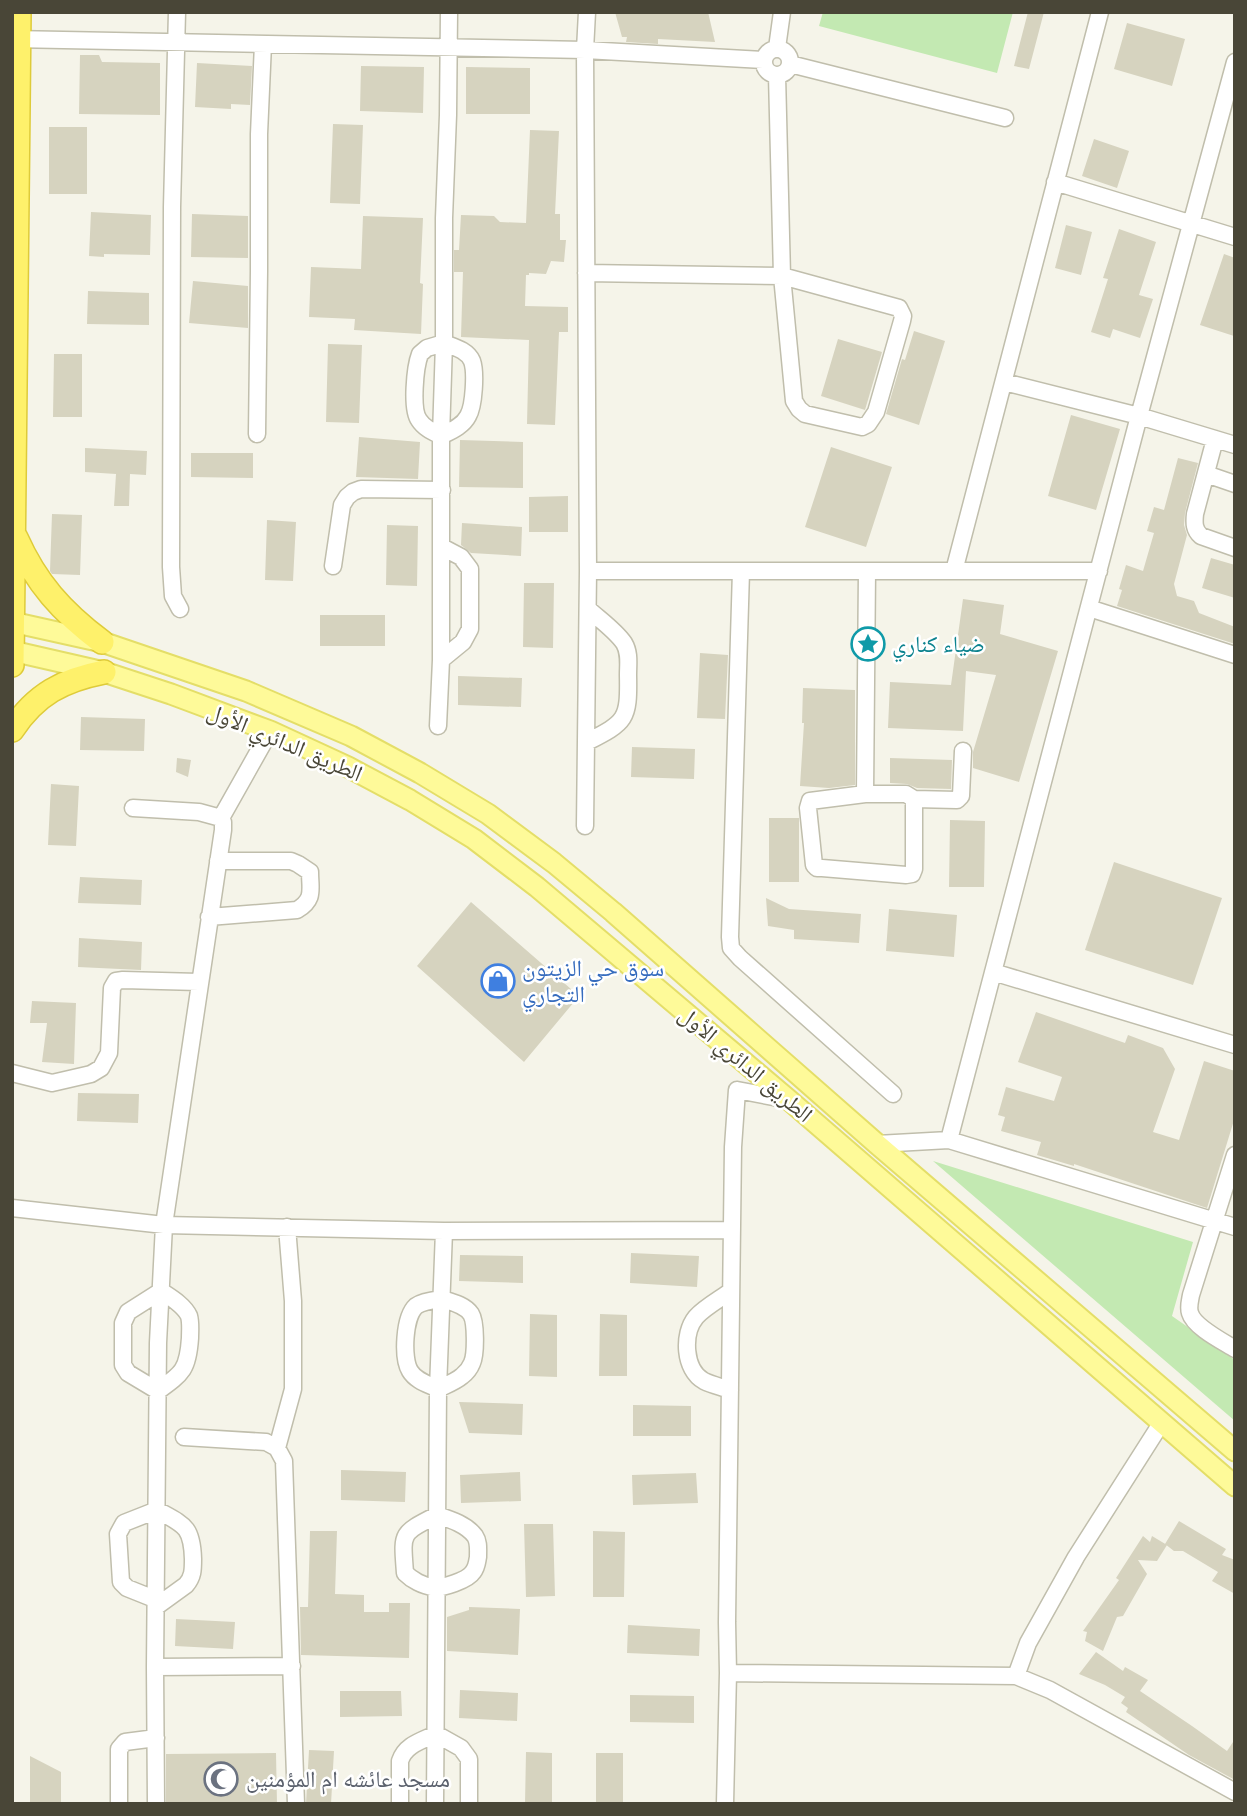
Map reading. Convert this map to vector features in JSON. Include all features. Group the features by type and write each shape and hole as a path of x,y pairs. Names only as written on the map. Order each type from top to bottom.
{"highway":[{"path":"12,665 16,39 19,12"},
{"path":"14,532 25,558 58,605 102,642"},
{"path":"12,730 38,699 58,685 80,676 104,672"}],"main road":[{"name":"الطريق الدائري الأول","path":"13,622 102,642 246,691 351,736 420,772 488,814 603,904 1235,1451"},
{"name":"الطريق الدائري الأول","path":"13,651 104,672 270,731 379,783 474,839 537,887 789,1100 1235,1486"}],"street":[{"path":"177,12 172,207 171,567 173,596 180,609"},
{"path":"438,726 449,12"},
{"path":"585,827 588,609 587,12"},
{"path":"777,48 782,12"},
{"path":"954,572 1100,12"},
{"path":"16,39 585,50 763,60"},
{"path":"257,434 259,134 263,44"},
{"path":"763,60 768,52 777,48"},
{"path":"763,60 767,71 777,75 786,72 790,58 787,53 777,48"},
{"path":"949,1140 1190,223 1235,62"},
{"path":"790,64 1005,118"},
{"path":"586,273 782,276 899,308 902,321 876,412 869,425 862,427 805,414 796,405 793,396 782,276 777,75"},
{"path":"1055,182 1235,237"},
{"path":"444,343 462,349 472,361 474,382 469,415 455,429 442,436 429,430 419,420 416,414 415,390 419,354 427,348 444,343"},
{"path":"1004,382 1139,416 1235,445"},
{"path":"1215,439 1194,524 1197,532 1206,539 1235,548"},
{"path":"1206,474 1235,484"},
{"path":"332,566 342,505 354,492 361,489 442,490"},
{"path":"441,660 463,642 470,629 470,569 461,557 442,547"},
{"path":"588,570 1099,571"},
{"path":"741,571 730,937 732,948 893,1094"},
{"path":"865,794 867,571"},
{"path":"1089,608 1235,655"},
{"path":"587,742 615,728 624,717 628,706 628,652 624,643 588,609"},
{"path":"156,1804 158,1391 164,1225 218,861 223,825 221,818 270,731"},
{"path":"914,799 912,874 817,867 808,808 812,799 865,794 906,794 914,799 957,800 963,751"},
{"path":"133,808 199,812 221,818"},
{"path":"209,917 297,910 310,899 310,872 291,861 218,861"},
{"path":"993,972 1235,1045"},
{"path":"12,1073 52,1083 91,1074 101,1068 109,1053 112,988 116,981 199,982"},
{"path":"725,1804 729,1673 727,1611 732,1230 737,1090 789,1100"},
{"path":"877,1143 949,1140 1235,1227"},
{"path":"1235,1156 1188,1308 1196,1323 1235,1349"},
{"path":"12,1208 164,1225 444,1231 732,1230"},
{"path":"277,1448 293,1389 293,1301 286,1227"},
{"path":"435,1804 436,1515 444,1231"},
{"path":"158,1391 184,1368 189,1357 190,1328 189,1317 183,1308 161,1291"},
{"path":"158,1391 128,1373 123,1365 123,1323 128,1312 161,1291"},
{"path":"730,1390 702,1380 688,1359 687,1334 698,1315 731,1291"},
{"path":"442,1299 463,1307 470,1313 474,1323 474,1354 473,1362 462,1376 438,1388 425,1383 411,1372 406,1356 407,1330 416,1306 442,1299"},
{"path":"1016,1676 1028,1643 1076,1557 1162,1422"},
{"path":"184,1437 266,1442 277,1448 284,1461 296,1804"},
{"path":"157,1510 178,1522 189,1533 192,1540 193,1573 186,1585 157,1603"},
{"path":"157,1510 124,1523 118,1534 121,1582 127,1588 157,1603"},
{"path":"436,1515 467,1528 478,1544 477,1565 469,1577 436,1588 415,1581 405,1573 403,1542 411,1528 436,1515"},
{"path":"155,1667 292,1666"},
{"path":"729,1673 1016,1676 1072,1702 1235,1792"},
{"path":"400,1804 402,1754 407,1748 436,1734"},
{"path":"436,1734 461,1748 469,1759 469,1804"},
{"path":"119,1804 119,1749 125,1742 156,1738"}],"green space":[{"path":"823,12 1013,12 997,73 819,26"},
{"path":"933,1161 1193,1242 1172,1316 1235,1360 1235,1421"}],"building":[{"path":"615,12 708,12 715,42 658,39 658,44 626,42 627,37 622,37"},
{"path":"1028,12 1044,12 1029,69 1014,66"},
{"path":"1127,23 1185,39 1172,86 1114,69"},
{"path":"80,55 99,55 102,62 160,63 160,115 79,114"},
{"path":"197,63 252,66 250,105 231,104 231,109 195,107"},
{"path":"361,66 424,67 423,113 360,111"},
{"path":"466,67 530,68 530,114 466,114"},
{"path":"333,124 363,125 360,204 330,203"},
{"path":"49,127 87,127 87,194 49,194"},
{"path":"530,130 559,131 555,214 560,214 560,240 566,240 564,262 551,261 546,274 526,275 525,306 568,307 568,332 559,332 555,425 527,424 529,340 461,337 463,272 454,272 454,250 459,250 461,215 494,216 500,222 526,223"},
{"path":"1094,139 1129,151 1117,188 1082,176"},
{"path":"91,212 151,215 150,255 89,256"},
{"path":"192,214 248,216 248,258 191,257"},
{"path":"363,216 423,218 421,334 354,330 355,319 309,317 311,267 361,269"},
{"path":"1066,225 1092,232 1081,275 1055,268"},
{"path":"1119,229 1156,242 1139,295 1153,299 1140,338 1113,329 1110,338 1091,332 1108,279 1103,278"},
{"path":"1224,254 1235,258 1234,336 1200,325"},
{"path":"193,281 248,286 248,328 189,323"},
{"path":"88,291 149,293 149,325 87,324"},
{"path":"914,331 945,341 919,425 886,414 902,359 905,360"},
{"path":"838,339 882,352 865,410 821,396"},
{"path":"328,344 362,345 359,423 326,422"},
{"path":"54,354 82,354 82,417 53,417"},
{"path":"1071,415 1120,429 1096,510 1048,496"},
{"path":"359,437 420,442 418,479 356,477"},
{"path":"460,440 523,442 523,488 459,487"},
{"path":"831,447 892,467 866,547 805,527"},
{"path":"85,448 147,451 146,475 130,474 129,506 114,506 116,474 85,472"},
{"path":"191,453 253,453 253,478 191,477"},
{"path":"1178,458 1198,463 1185,513 1187,535 1174,584 1177,596 1194,601 1199,613 1235,627 1235,644 1117,606 1126,565 1143,571 1154,533 1147,531 1154,507 1164,510"},
{"path":"568,496 568,532 529,532 529,497"},
{"path":"52,514 82,515 80,575 52,574 50,571"},
{"path":"267,520 296,522 293,581 265,580"},
{"path":"462,523 522,527 521,556 471,553 461,545"},
{"path":"387,525 418,526 417,586 386,585"},
{"path":"1211,558 1235,565 1235,598 1202,588"},
{"path":"524,583 554,583 553,648 523,647"},
{"path":"963,599 1004,605 1000,634 1058,651 1019,782 973,768 973,752 996,675 966,671 963,731 888,728 890,682 951,685"},
{"path":"320,615 385,615 385,646 320,646"},
{"path":"700,653 728,655 725,719 697,718"},
{"path":"458,676 522,678 521,707 458,705"},
{"path":"803,688 855,690 855,785 829,788 800,786"},
{"path":"81,717 145,719 144,751 80,750"},
{"path":"632,747 695,749 694,779 631,777"},
{"path":"177,758 191,760 188,777 176,772"},
{"path":"890,758 952,760 951,789 917,788 907,784 890,783"},
{"path":"51,784 79,786 76,846 48,845"},
{"path":"769,818 799,818 799,882 769,882"},
{"path":"950,820 985,821 984,887 949,887"},
{"path":"1114,862 1222,898 1193,985 1085,950"},
{"path":"80,877 142,880 141,905 78,903"},
{"path":"766,898 789,909 861,914 859,943 794,939 794,930 768,926"},
{"name":"سوق حي الزيتون التجاري","path":"471,902 579,996 524,1062 417,966"},
{"path":"889,909 957,915 954,957 886,951"},
{"path":"79,938 142,942 141,970 78,967"},
{"path":"32,1001 76,1003 74,1064 42,1062 47,1023 30,1023"},
{"path":"1036,1012 1125,1043 1128,1035 1163,1048 1175,1069 1153,1132 1179,1140 1204,1061 1235,1071 1235,1117 1207,1208 1074,1164 1037,1155 1041,1142 1001,1131 1005,1117 998,1115 1006,1087 1054,1101 1062,1077 1018,1062"},
{"path":"78,1093 139,1094 138,1123 77,1121"},
{"path":"631,1253 699,1256 697,1287 630,1283"},
{"path":"460,1255 523,1256 523,1283 459,1281"},
{"path":"530,1314 557,1315 557,1377 529,1376"},
{"path":"600,1314 627,1315 627,1376 599,1376"},
{"path":"459,1402 523,1404 522,1435 469,1433"},
{"path":"633,1405 691,1406 691,1436 633,1436"},
{"path":"341,1470 406,1472 405,1502 341,1500"},
{"path":"520,1472 521,1501 461,1503 460,1475"},
{"path":"696,1473 698,1503 633,1505 632,1475"},
{"path":"1179,1521 1226,1549 1222,1555 1235,1560 1235,1594 1212,1581 1218,1572 1183,1551 1174,1551 1165,1544"},
{"path":"524,1524 553,1524 555,1596 526,1597"},
{"path":"310,1531 337,1531 335,1594 364,1595 364,1612 389,1612 389,1603 410,1603 409,1658 301,1655 300,1607 308,1607"},
{"path":"593,1531 625,1532 624,1597 593,1597"},
{"path":"1143,1536 1150,1542 1152,1536 1167,1545 1157,1561 1138,1560 1147,1574 1123,1616 1117,1617 1103,1651 1085,1641 1087,1632 1083,1631 1119,1580 1116,1578"},
{"path":"469,1607 520,1609 518,1655 447,1651 447,1617 469,1610"},
{"path":"176,1619 235,1622 233,1649 175,1646"},
{"path":"628,1625 700,1629 699,1656 627,1653"},
{"path":"1096,1652 1123,1671 1125,1667 1148,1680 1140,1691 1227,1751 1235,1739 1235,1780 1189,1755 1126,1712 1128,1708 1121,1703 1125,1697 1079,1674"},
{"path":"460,1690 518,1693 517,1721 459,1718"},
{"path":"340,1691 401,1691 402,1716 340,1717"},
{"path":"630,1695 694,1696 694,1723 630,1722"},
{"path":"309,1750 334,1751 331,1804 306,1804"},
{"path":"526,1752 552,1753 552,1804 525,1804"},
{"name":"مسجد عائشه ام المؤمنين","path":"276,1753 277,1804 166,1804 166,1754"},
{"path":"596,1753 623,1753 623,1804 596,1804"},
{"path":"30,1756 61,1772 61,1804 30,1804"}],"place":[{"name":"ضياء كناري","path":"868,644"},
{"name":"سوق حي الزيتون التجاري","path":"498,981"},
{"name":"مسجد عائشه ام المؤمنين","path":"221,1779"}]}
